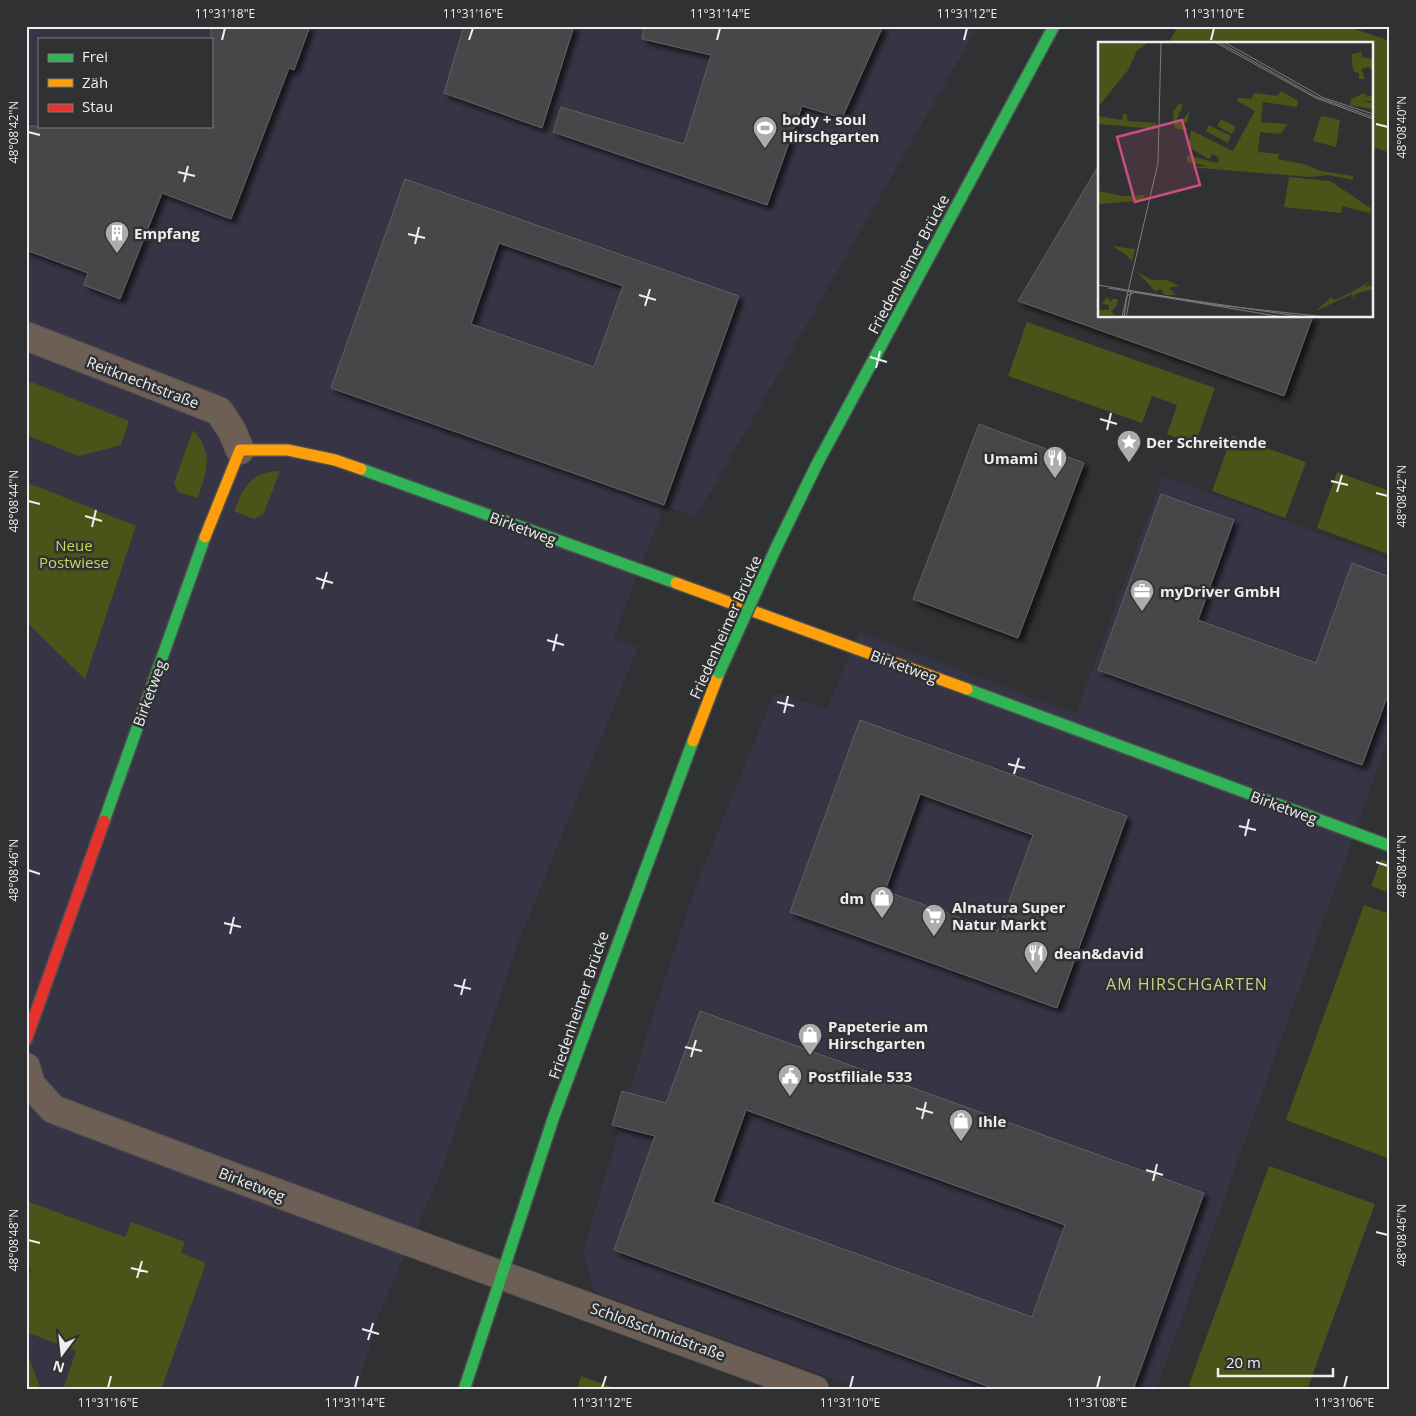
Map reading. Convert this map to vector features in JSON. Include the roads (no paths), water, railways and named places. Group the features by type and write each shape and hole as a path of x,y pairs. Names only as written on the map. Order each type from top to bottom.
{"street":[{"name":"Friedenheimer Brücke","path":"464,1390 500,1274 624,920 719,673 817,464 1054,26"},
{"name":"Reitknechtstraße","path":"26,336 219,411 232,431 240,450"},
{"name":"Birketweg","path":"26,1040 201,546 240,450 288,450 335,460 883,658 1390,846"},
{"name":"Birketweg","path":"26,1067 31,1086 53,1109 384,1234 500,1274"},
{"name":"Schloßschmidstraße","path":"500,1274 815,1390"}],"place":[{"name":"body + soul Hirschgarten","path":"765,149"},
{"name":"Empfang","path":"117,254"},
{"name":"Der Schreitende","path":"1129,463"},
{"name":"Umami","path":"1055,479"},
{"name":"myDriver GmbH","path":"1142,612"},
{"name":"dm","path":"882,919"},
{"name":"Alnatura Super Natur Markt","path":"934,937"},
{"name":"dean&david","path":"1036,974"},
{"name":"Papeterie am Hirschgarten","path":"810,1056"},
{"name":"Postfiliale 533","path":"790,1097"},
{"name":"Ihle","path":"961,1142"}],"district":[{"name":"AM HIRSCHGARTEN","path":"1187,984"}],"park label":[{"name":"Neue Postwiese","path":"74,554"}]}
